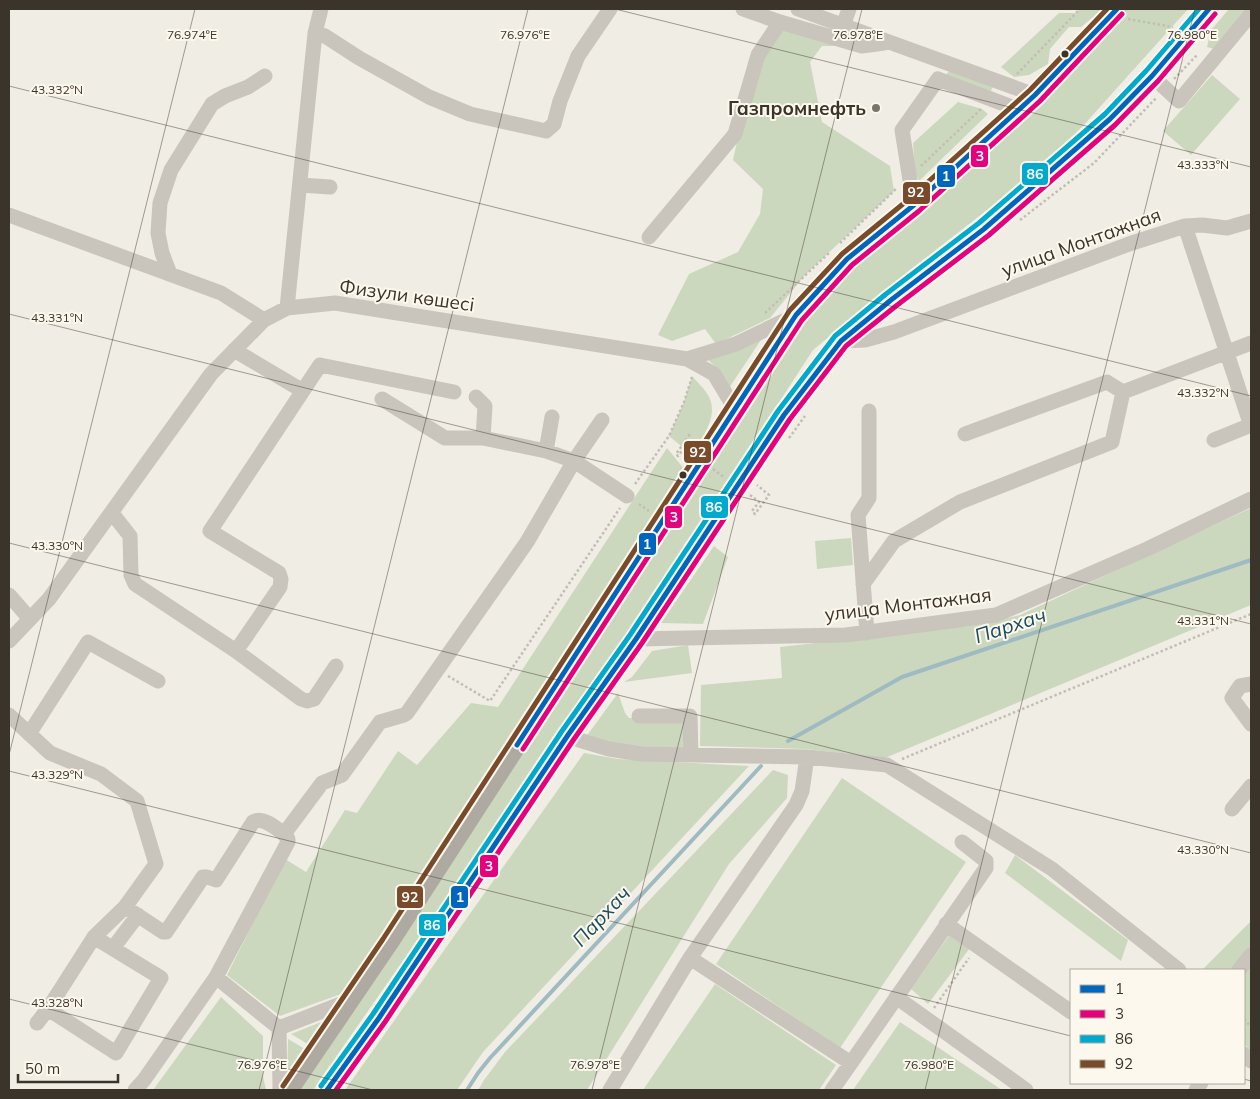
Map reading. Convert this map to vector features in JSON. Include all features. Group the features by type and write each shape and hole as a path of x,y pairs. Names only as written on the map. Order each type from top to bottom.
{"main road":[{"path":"327,1090 385,1010 568,735 636,639 784,415 841,341 984,229 1110,119 1159,82 1208,9"},
{"path":"289,1090 351,1000 796,315 847,259 914,206 1017,109 1035,95 1118,13"}],"street":[{"path":"287,308 315,33 321,9"},
{"path":"315,33 325,36 359,58 430,97 470,114 546,131 554,124 560,100 578,56 610,9"},
{"path":"743,9 862,46 888,42"},
{"path":"798,9 1035,95"},
{"path":"843,26 849,9"},
{"path":"1159,82 1179,101 1251,14"},
{"path":"649,237 735,134 758,55 780,22"},
{"path":"170,274 162,253 158,233 160,203 171,170 212,104 225,96 248,87 265,76"},
{"path":"914,206 902,130 938,79 1017,109"},
{"path":"300,185 330,187"},
{"path":"9,214 222,293 264,320"},
{"name":"улица Монтажная","path":"841,341 865,340 894,332 1129,244 1186,226 1202,225 1227,228 1251,221"},
{"path":"1186,226 1251,426 1214,440"},
{"name":"Физули көшесі","path":"9,641 49,599 211,374 264,320 287,308 335,303 687,359"},
{"path":"687,359 736,344 796,315"},
{"path":"1122,392 1251,343"},
{"path":"234,350 303,390"},
{"path":"687,359 714,374 735,409"},
{"path":"236,651 280,587 281,579 279,573 210,531 320,365 454,392"},
{"path":"965,434 1107,382 1122,392"},
{"path":"864,584 894,541 960,502 1112,442 1122,392"},
{"path":"476,397 485,406 483,438"},
{"path":"382,399 445,438 483,438 546,451 574,462 627,496"},
{"path":"867,633 858,516 869,498 869,411"},
{"path":"546,451 552,417"},
{"path":"284,834 322,783 342,775 380,722 407,713 527,542 574,462 602,420"},
{"name":"улица Монтажная","path":"636,639 846,636 996,615 1147,549 1251,499"},
{"path":"112,513 130,536 131,574 135,584 236,651 301,699 307,701 314,699 336,666"},
{"path":"9,595 30,619"},
{"path":"30,734 88,642 158,681"},
{"path":"1251,684 1240,686 1232,698 1251,724"},
{"path":"9,715 50,753 101,774 137,801 156,864 124,907 94,937 37,1023"},
{"path":"639,716 690,716 691,755"},
{"path":"568,735 610,749 641,754 807,757 887,765 1052,868 1178,969"},
{"path":"610,1090 690,958 796,805 802,791 807,757"},
{"path":"1232,809 1251,786"},
{"path":"124,907 163,932 166,932 203,877 216,880 253,822 263,820 284,834 288,839 216,977 135,1090"},
{"path":"832,1090 987,866 986,861 962,842"},
{"path":"113,948 138,915"},
{"path":"946,924 1070,1011"},
{"path":"48,1009 116,1053 161,980 160,977 94,937"},
{"path":"1240,969 1251,955"},
{"path":"690,958 851,1063"},
{"path":"216,977 279,1028"},
{"path":"896,998 1026,1090"},
{"path":"279,1028 351,1000"},
{"path":"279,1028 280,1090"}],"path":[{"path":"1006,85 1080,9"},
{"path":"1118,13 1173,27"},
{"path":"1015,224 1094,163 1159,82 1201,50"},
{"path":"840,243 991,100"},
{"path":"759,319 833,249"},
{"path":"437,669 490,701 668,436 684,402 692,376 687,359"},
{"path":"784,446 806,414"},
{"path":"690,434 676,454 678,456 684,448 692,455"},
{"path":"707,465 729,481"},
{"path":"744,491 759,502 752,511 755,514 770,495 757,485"},
{"path":"745,501 751,493"},
{"path":"887,765 1251,614"},
{"path":"926,1019 978,946"}],"green space":[{"path":"1080,9 1103,9 1081,27 1069,27 1050,49 1048,64 1029,75 1014,77 1001,67 1059,13 1076,13"},
{"path":"1128,9 1188,9 1082,127 1024,181 896,281 813,350 651,599 313,1090 295,1090 800,319 858,258 1072,67"},
{"path":"1229,9 1251,9 1221,51 1207,47 1211,30"},
{"path":"783,30 843,46 822,46 810,62 822,122 890,166 894,191 805,275 770,318 716,344 705,329 672,341 658,335 689,274 738,252 760,214 763,189 733,160 751,77"},
{"path":"950,70 995,81 991,91 986,93 943,78"},
{"path":"1212,75 1240,99 1191,155 1163,131"},
{"path":"958,102 982,109 988,114 919,181 915,172 913,143"},
{"path":"763,337 729,388 720,371 706,358"},
{"path":"692,376 708,395 712,410 705,434 692,455 669,436 684,402"},
{"path":"667,448 685,470 529,713 341,994 280,1016 227,975 285,859 306,872 345,810 357,813 398,751 417,765 471,703 498,707"},
{"path":"1251,508 1251,605 885,758 806,749 700,746 701,685 782,678 780,647 978,625 1020,615"},
{"path":"851,538 853,565 817,569 815,541"},
{"path":"714,546 728,557 703,624 661,623"},
{"path":"688,645 692,673 624,682 632,677 652,651"},
{"path":"618,693 625,713 629,718 687,719 687,751 642,750 586,737"},
{"path":"584,753 618,759 749,766 483,1052 457,1090 345,1090"},
{"path":"773,770 788,775 787,798 729,864 587,1090 478,1090 505,1052"},
{"path":"842,778 966,862 840,1048 716,964"},
{"path":"1015,855 1128,940 1121,961 1005,873"},
{"path":"1251,921 1251,1050 1245,1045 1245,969 1203,969"},
{"path":"950,934 970,948 928,1004 911,989"},
{"path":"715,984 836,1065 819,1090 643,1090"},
{"path":"221,997 263,1036 263,1076 266,1090 153,1090"},
{"path":"331,1018 311,1046 291,1034"},
{"path":"900,1022 1002,1090 853,1090"},
{"path":"288,1039 310,1052 287,1084"}],"waterway":[{"name":"Пархач","path":"788,741 902,677 1251,560"},
{"name":"Пархач","path":"467,1090 490,1058 761,766"}],"transit line":[{"name":"92","path":"283,1086 383,939 790,310 842,254 909,199 1030,90 1107,9"},
{"name":"1","path":"517,745 796,315 847,259 914,205 1035,95 1117,9"},
{"name":"86","path":"321,1086 373,1014 562,731 630,635 778,411 835,336 886,294 979,223 1105,114 1146,71 1199,9"},
{"name":"1","path":"327,1090 379,1018 568,735 636,639 784,415 841,341 984,229 1110,119 1152,76 1209,9"},
{"name":"3","path":"523,749 802,320 852,265 919,211 1040,101 1122,14"},
{"name":"3","path":"336,1090 385,1022 574,739 642,643 790,419 846,346 989,235 1115,125 1158,81 1215,14"}],"place":[{"name":"Газпромнефть","path":"876,108"}]}
